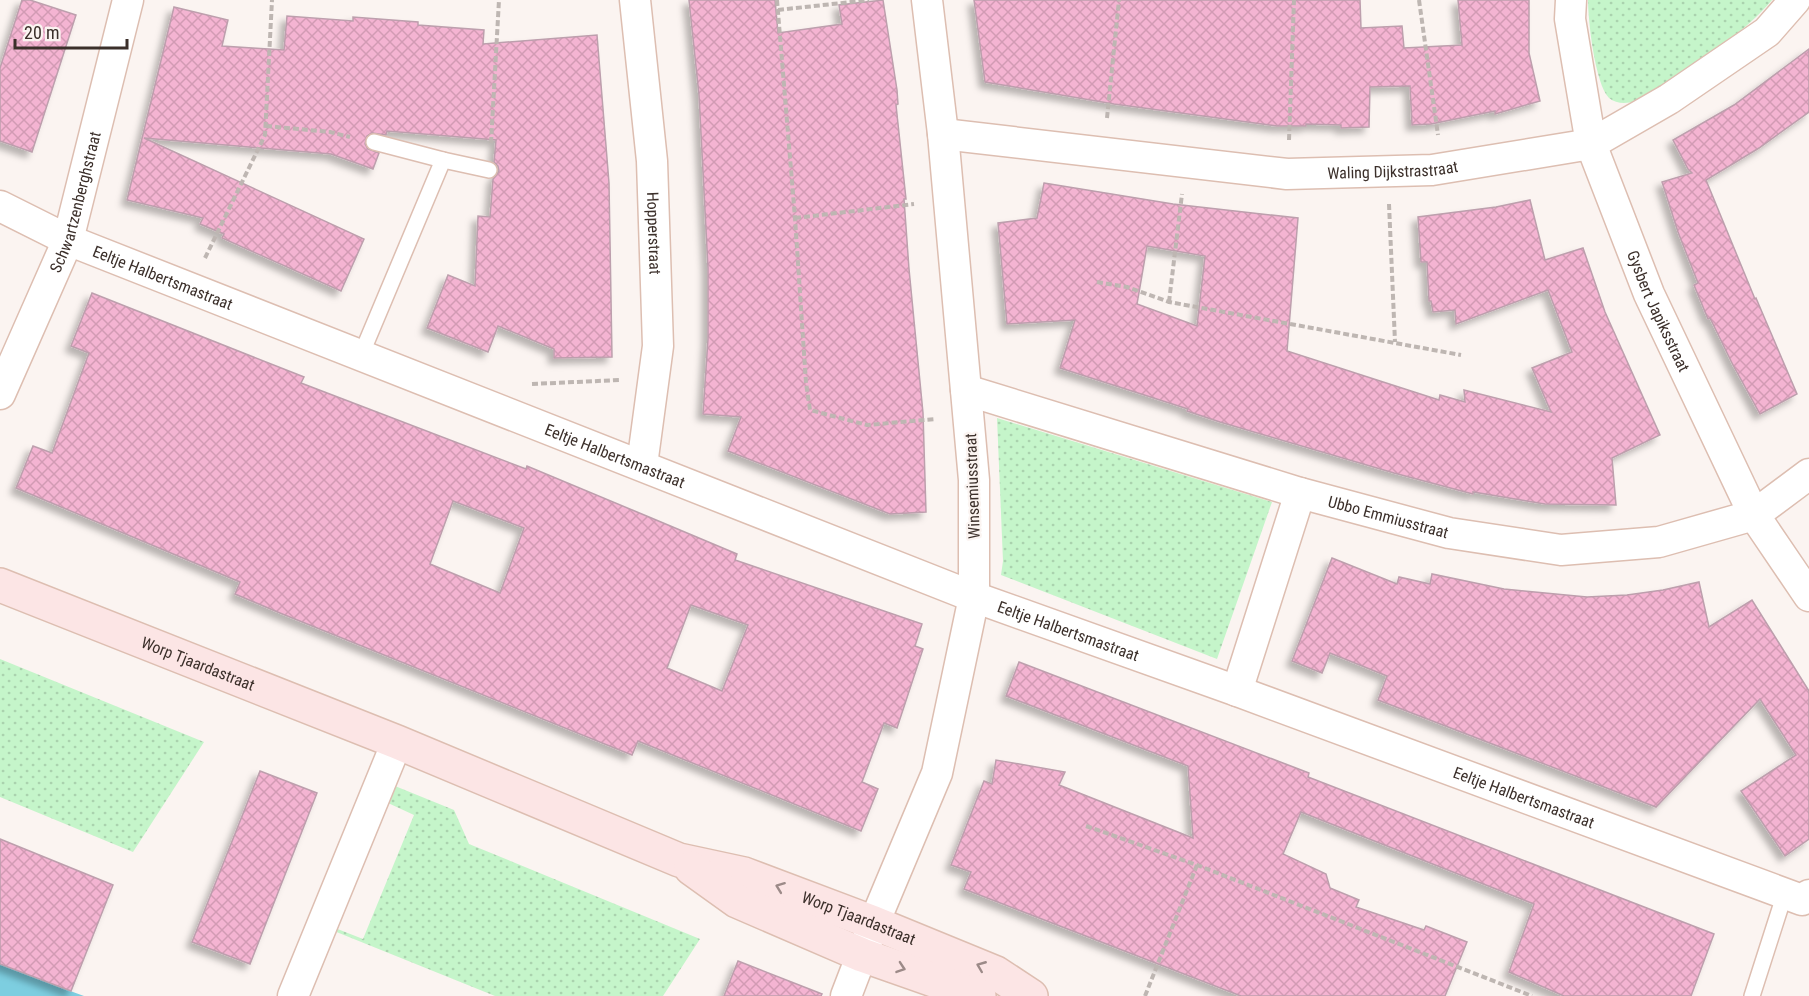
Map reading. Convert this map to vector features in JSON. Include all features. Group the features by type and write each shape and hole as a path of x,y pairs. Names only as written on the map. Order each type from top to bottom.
{"main road":[{"name":"Worp Tjaardastraat","path":"0,585 397,742 679,860 744,874 874,923 996,973 1031,996"},
{"name":"Worp Tjaardastraat","path":"679,860 737,901 862,955 979,996"}],"street":[{"name":"Schwartzenberghstraat","path":"0,394 68,240 128,0"},
{"name":"Hopperstraat","path":"635,0 652,161 658,346 642,465"},
{"name":"Winsemiusstraat","path":"846,996 937,772 974,597 974,480 943,134 927,0"},
{"name":"Gysbert Japiksstraat","path":"1571,0 1570,19 1592,144 1649,294 1754,515 1809,596"},
{"name":"Waling Dijkstrastraat","path":"943,134 1287,174 1442,168 1592,144 1670,99 1767,32 1795,0"},
{"name":"Eeltje Halbertsmastraat","path":"0,206 68,240 974,597 1797,894"},
{"name":"Ubbo Emmiusstraat","path":"968,404 1449,533 1561,550 1659,542 1754,515 1809,474"},
{"path":"1237,691 1300,493"},
{"path":"293,996 397,742"}],"lane":[{"path":"374,142 489,170"},
{"path":"362,355 442,160"},
{"path":"1752,996 1797,894"}],"path":[{"path":"191,288 265,135 272,0"},
{"path":"489,170 499,0"},
{"path":"777,0 806,383 810,410 867,425 968,404"},
{"path":"778,10 869,0"},
{"path":"1103,152 1119,0"},
{"path":"1287,174 1294,0"},
{"path":"1419,0 1442,168"},
{"path":"266,126 330,132 374,142"},
{"path":"1169,302 1186,161"},
{"path":"1388,170 1395,342"},
{"path":"795,218 949,201"},
{"path":"1097,282 1127,287 1169,302 1461,355"},
{"path":"531,384 654,379"},
{"path":"1086,826 1197,866 1532,996"},
{"path":"1145,996 1197,866"}],"green space":[{"path":"1588,0 1772,0 1739,32 1700,61 1651,94 1625,103 1609,98 1600,80 1591,36"},
{"path":"997,418 1272,502 1217,659 1001,575 1003,561"},
{"path":"0,659 204,742 133,852 0,797"},
{"path":"395,786 454,810 469,844 700,939 663,996 495,996 334,931 335,928 363,939 414,815 388,803"}],"water":[{"path":"0,963 73,992 84,996 0,996"}],"building":[{"path":"22,0 30,0 76,15 32,152 0,141 0,68"},
{"path":"689,0 775,0 778,33 842,24 839,5 883,0 897,90 898,104 896,105 906,199 904,199 909,269 923,413 926,512 890,514 728,451 741,417 703,414 708,339 708,268 699,95"},
{"path":"974,0 1360,0 1361,28 1402,26 1404,48 1462,45 1458,0 1529,0 1529,53 1540,101 1495,114 1495,111 1431,124 1412,125 1410,86 1370,87 1369,127 1341,128 1341,125 1306,124 1306,126 1277,126 1114,104 985,82"},
{"path":"174,7 228,20 222,46 284,50 287,16 353,21 353,17 484,30 483,44 597,35 609,183 612,357 554,358 554,349 498,326 488,352 427,328 448,275 475,286 478,216 490,217 493,179 499,171 494,162 496,140 387,131 386,135 372,133 367,136 365,144 368,149 379,153 373,169 331,154 144,138 364,239 341,291 222,238 224,234 200,224 203,218 127,200"},
{"path":"1809,49 1809,112 1759,148 1706,180 1797,394 1760,414 1710,318 1708,319 1694,285 1698,283 1662,182 1692,173 1673,140 1734,105"},
{"path":"1044,183 1173,204 1298,218 1287,351 1439,400 1440,395 1465,402 1464,390 1551,412 1532,368 1572,352 1548,290 1456,324 1455,310 1433,312 1431,301 1429,301 1427,262 1421,262 1418,217 1496,207 1530,200 1545,260 1583,248 1605,312 1660,435 1612,458 1616,505 1545,504 1473,492 1473,494 1394,473 1220,422 1187,411 1188,409 1060,368 1075,320 1007,324 998,223 1037,218","holes":["1147,246 1205,256 1197,326 1137,304"]},
{"path":"92,293 304,377 301,383 526,469 527,466 737,554 735,560 922,624 915,646 923,649 897,728 884,723 862,782 878,789 861,831 638,741 632,755 280,613 235,594 240,582 16,488 33,446 52,453 89,353 71,346","holes":["453,501 524,528 500,593 430,564","691,605 748,625 722,691 667,668"]},
{"path":"1332,558 1397,584 1399,577 1430,584 1432,574 1504,589 1587,597 1627,595 1699,582 1709,627 1752,600 1809,691 1809,839 1785,856 1741,791 1796,755 1760,699 1656,807 1378,700 1387,676 1330,653 1322,673 1292,661"},
{"path":"1019,662 1309,773 1308,777 1714,934 1691,996 1564,996 1509,972 1534,904 1301,812 1283,854 1326,874 1330,888 1359,900 1356,907 1424,930 1426,926 1467,942 1445,996 1241,996 964,889 971,872 951,865 984,781 992,784 996,760 1065,772 1059,785 1193,838 1188,766 1006,696"},
{"path":"260,771 317,793 250,964 192,942"},
{"path":"0,839 113,885 71,991 0,964"},
{"path":"738,961 822,994 821,996 724,996"}]}
